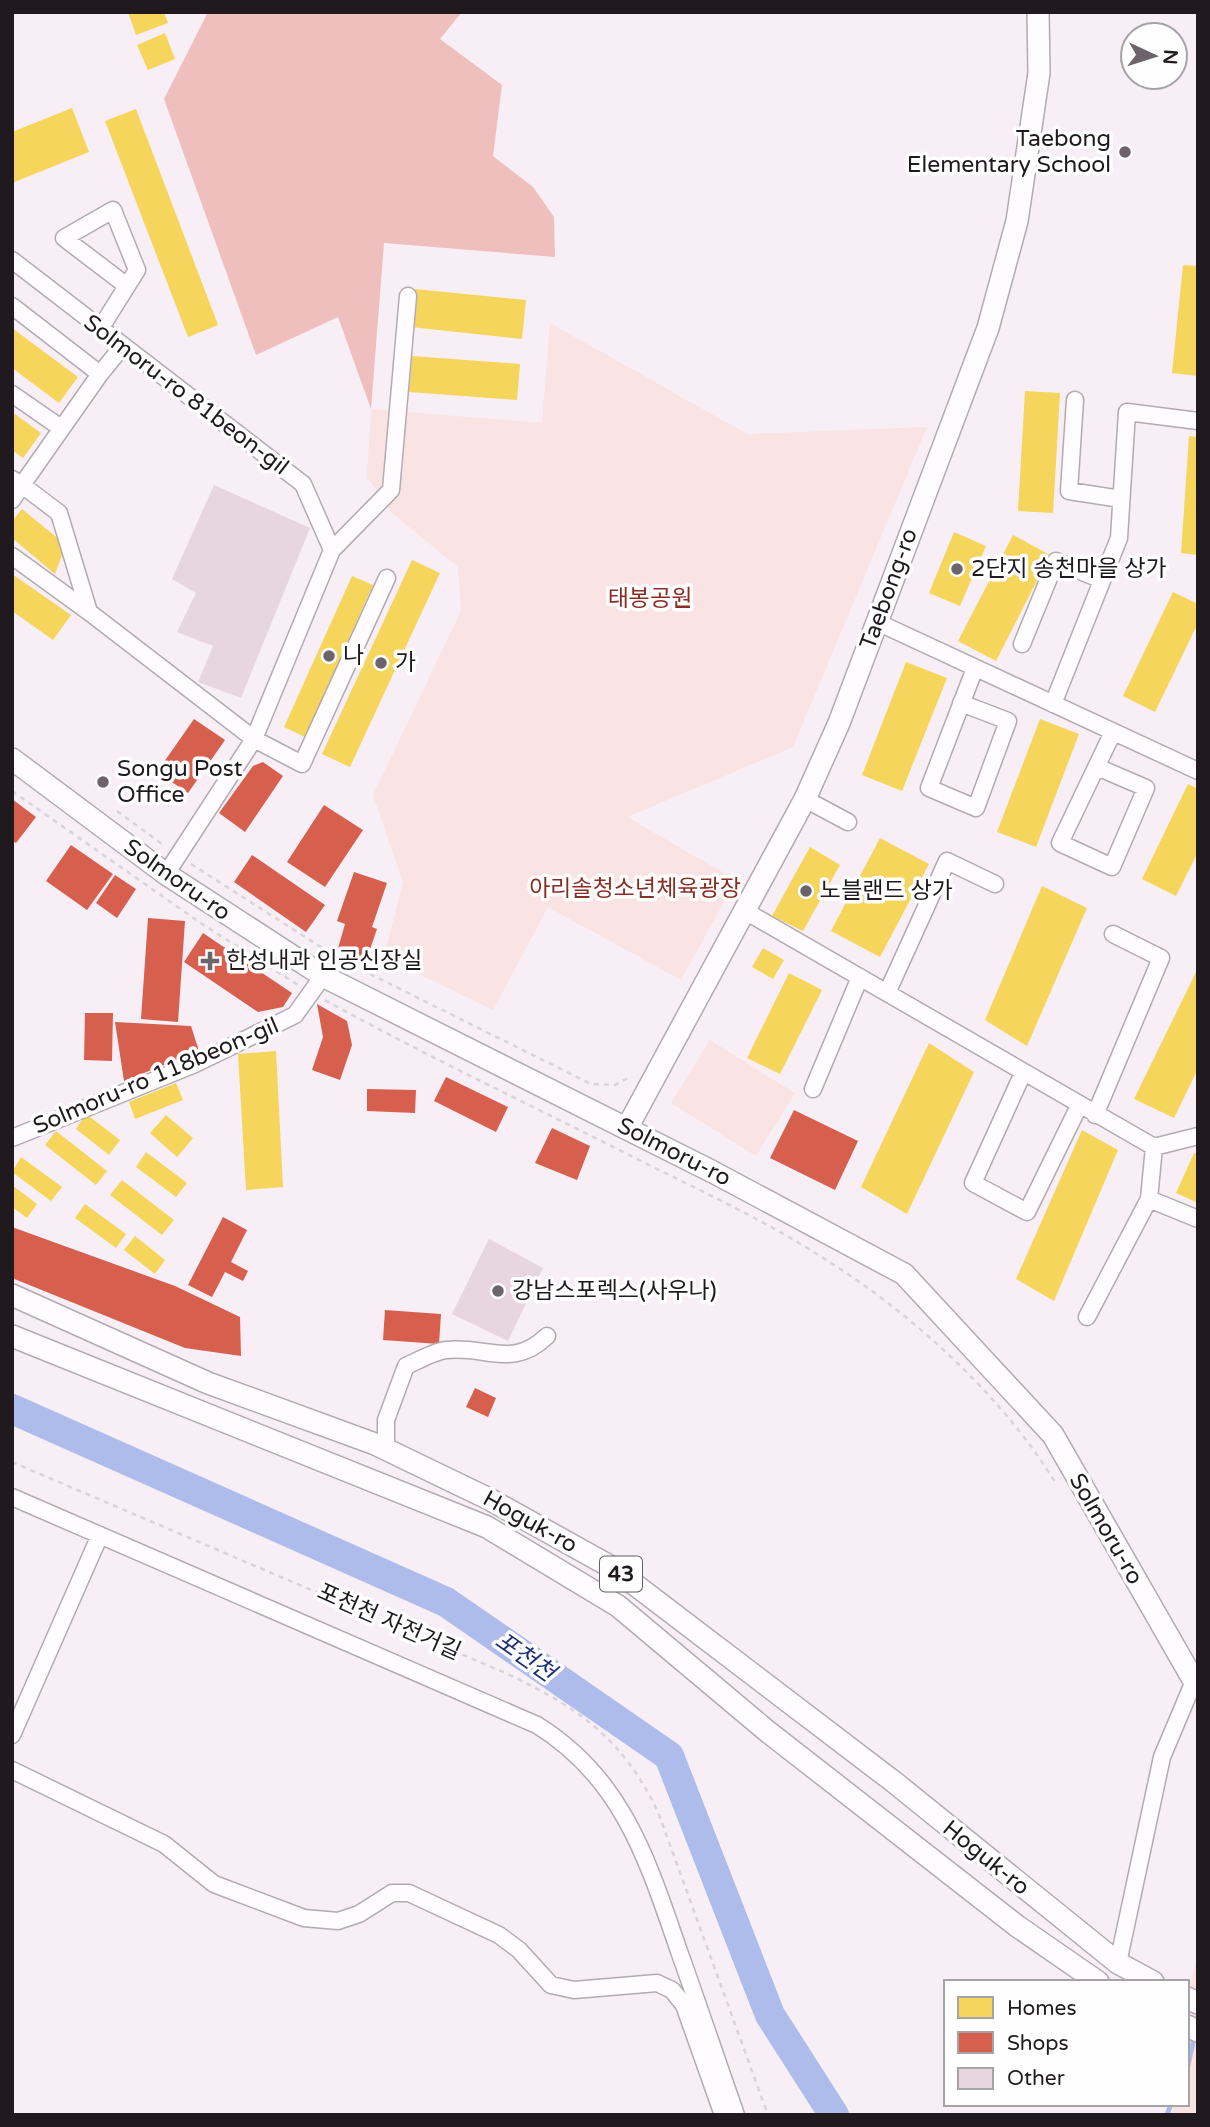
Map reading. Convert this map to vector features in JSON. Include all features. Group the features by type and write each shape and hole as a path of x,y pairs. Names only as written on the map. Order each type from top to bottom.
{"main road":[{"name":"Taebong-ro","path":"627,1128 805,799 839,723 988,328 1017,221 1039,73 1038,12"},
{"name":"Solmoru-ro","path":"12,759 317,984 627,1128 904,1275 1053,1435 1196,1685"},
{"name":"Hoguk-ro","path":"12,1295 208,1382 386,1450 489,1499 613,1568 894,1782 1118,1963 1149,1980"},
{"name":"Hoguk-ro","path":"12,1336 486,1527 510,1541 618,1606 778,1740 1017,1926 1095,1980"}],"street":[{"path":"100,329 127,286 137,270 113,210 64,238 127,286"},
{"name":"Solmoru-ro 81beon-gil","path":"12,260 303,484 332,550"},
{"path":"166,874 254,739 332,550 391,490 408,296"},
{"path":"12,306 100,373"},
{"path":"12,500 17,482 122,347"},
{"path":"12,394 61,428"},
{"path":"1075,400 1069,491 1121,499"},
{"path":"1053,704 1119,538 1127,412 1198,421"},
{"path":"17,482 59,513 89,612"},
{"path":"12,556 254,739 302,764 387,578"},
{"path":"1022,645 1056,561 1102,580"},
{"path":"877,622 1198,771"},
{"path":"961,703 1008,721 976,808 929,788 961,703 975,668"},
{"path":"1097,766 1146,788 1112,867 1060,843 1113,732"},
{"path":"805,799 848,822"},
{"path":"887,993 947,861 995,884"},
{"path":"745,911 1154,1147 1198,1136"},
{"path":"1095,1115 1161,958 1113,934"},
{"path":"813,1089 860,977"},
{"name":"Solmoru-ro 118beon-gil","path":"12,1138 195,1064 295,1015 317,984"},
{"path":"1023,1073 973,1183 1027,1212 1079,1106"},
{"path":"1087,1317 1149,1199 1154,1147"},
{"path":"1149,1199 1198,1219"},
{"path":"386,1450 386,1420 406,1366 446,1350 508,1356 532,1351 547,1336"},
{"path":"12,1497 537,1725 574,1752 611,1794 631,1826 653,1877 736,2115"},
{"path":"12,1735 100,1535"},
{"path":"1118,1963 1162,1757 1196,1685"},
{"path":"12,1770 163,1844 214,1884 304,1918 338,1922 359,1914 392,1893 409,1893 499,1935 519,1950 551,1986 574,1990 657,1983 672,1990 684,2005 723,2115"}],"path":[{"path":"12,791 202,924 317,984 473,1079 677,1178 822,1256 894,1310 979,1385 1043,1463 1055,1482"},
{"path":"115,810 179,856 338,958 591,1084 615,1085 630,1079 636,1072"},
{"name":"포천천 자전거길","path":"12,1462 510,1675 550,1695 594,1724 633,1766 658,1812 768,2115"}],"green space":[{"name":"태봉공원","path":"550,323 747,434 927,427 793,747 627,817 736,880 681,980 548,907 493,1010 384,957 403,882 373,795 461,611 458,567 392,513 367,477 371,409 542,423"},
{"path":"710,1040 795,1093 756,1156 671,1103"},
{"path":"1198,1951 1198,2101 1194,2115 1172,2115 1173,2106 1189,2106 1189,1994"}],"shaded area":[{"path":"208,12 462,12 440,39 502,85 493,156 533,187 554,217 555,257 384,243 371,409 338,317 256,355 164,99"}],"building: Homes":[{"path":"128,12 164,12 168,23 136,35"},
{"path":"165,33 175,59 148,70 137,45"},
{"path":"72,108 89,152 12,183 12,132"},
{"path":"136,109 218,325 188,337 105,121"},
{"path":"1183,265 1198,266 1198,376 1172,373"},
{"path":"415,289 526,300 522,339 411,327"},
{"path":"12,328 78,377 59,403 12,368"},
{"path":"412,356 520,364 517,400 409,392"},
{"path":"1025,391 1060,393 1053,513 1018,511"},
{"path":"12,412 41,433 23,458 12,450"},
{"path":"1189,436 1198,437 1198,555 1181,553"},
{"path":"22,509 66,545 55,574 12,538 12,521"},
{"name":"2단지 송천마을 상가","path":"954,532 986,546 960,606 929,593"},
{"path":"1013,535 1050,555 996,661 958,641"},
{"name":"가","path":"412,560 440,573 350,767 322,754"},
{"path":"12,574 71,615 53,640 12,611"},
{"name":"나","path":"352,576 373,585 305,737 284,727"},
{"path":"1173,592 1198,604 1198,623 1155,712 1123,696"},
{"path":"906,662 947,678 902,791 862,775"},
{"path":"1040,719 1079,734 1036,847 997,832"},
{"path":"1188,784 1198,789 1198,852 1176,896 1142,879"},
{"path":"880,838 929,864 880,957 831,931"},
{"name":"노블랜드 상가","path":"810,847 840,865 803,931 772,916"},
{"path":"1042,886 1087,908 1027,1046 985,1020"},
{"path":"763,948 784,960 773,979 752,967"},
{"path":"1198,968 1198,1069 1174,1118 1134,1099"},
{"path":"789,973 822,990 780,1074 747,1058"},
{"path":"929,1043 974,1072 907,1214 861,1187"},
{"path":"276,1051 283,1187 246,1190 238,1054"},
{"path":"176,1083 183,1100 135,1119 129,1102"},
{"path":"86,1114 120,1140 109,1155 76,1129"},
{"path":"166,1115 193,1138 177,1157 150,1133"},
{"path":"1082,1130 1118,1150 1054,1301 1016,1279"},
{"path":"56,1131 107,1171 96,1185 45,1145"},
{"path":"146,1152 187,1183 176,1197 136,1167"},
{"path":"1194,1153 1198,1154 1198,1203 1176,1193"},
{"path":"21,1157 62,1187 51,1201 12,1172"},
{"path":"122,1180 174,1220 162,1235 110,1195"},
{"path":"12,1185 37,1204 27,1218 12,1207"},
{"path":"85,1204 126,1234 116,1248 75,1218"},
{"path":"135,1236 165,1260 155,1274 124,1250"}],"building: Shops":[{"path":"194,719 225,740 188,793 157,772"},
{"path":"263,762 283,776 245,832 219,813 253,766"},
{"path":"12,799 36,817 16,843 12,840"},
{"path":"324,805 363,830 325,887 287,862"},
{"path":"71,845 113,874 87,910 46,881"},
{"path":"252,855 325,905 306,932 234,882"},
{"path":"354,872 387,883 372,927 377,929 366,961 337,952 345,924 337,921"},
{"path":"115,875 136,889 117,918 96,903"},
{"path":"148,918 185,921 178,1022 141,1019"},
{"path":"203,933 292,993 283,1007 258,1012 184,962"},
{"path":"317,1004 347,1021 352,1045 340,1080 312,1070 323,1037"},
{"path":"85,1013 113,1013 112,1061 84,1060"},
{"path":"115,1022 191,1026 199,1051 124,1081"},
{"path":"446,1077 508,1107 496,1132 434,1101"},
{"path":"367,1089 416,1090 415,1113 367,1111"},
{"path":"794,1110 858,1141 835,1190 770,1158"},
{"path":"552,1128 590,1146 577,1180 535,1163"},
{"path":"223,1217 247,1230 231,1262 248,1271 243,1281 225,1272 212,1297 188,1285"},
{"path":"12,1227 175,1286 240,1317 241,1356 185,1348 12,1278"},
{"path":"385,1310 441,1314 439,1344 383,1340"},
{"path":"475,1388 496,1398 488,1417 466,1407"}],"building: Other":[{"path":"214,485 310,528 241,698 198,682 213,646 177,632 196,593 172,579"},
{"name":"강남스포렉스(사우나)","path":"489,1239 543,1268 508,1341 452,1314"}],"waterway":[{"name":"포천천","path":"12,1409 446,1602 669,1756 770,2015 834,2115"},
{"path":"1189,2060 1195,2034"},
{"path":"1167,2115 1170,2106"}],"place":[{"name":"Taebong Elementary School","path":"1125,152"},
{"name":"2단지 송천마을 상가","path":"957,569"},
{"name":"나","path":"329,656"},
{"name":"가","path":"381,663"},
{"name":"Songu Post Office","path":"103,782"},
{"name":"노블랜드 상가","path":"806,891"},
{"name":"한성내과 인공신장실","path":"210,961"},
{"name":"강남스포렉스(사우나)","path":"498,1291"}],"park label":[{"name":"아리솔청소년체육광장","path":"635,889"}]}
